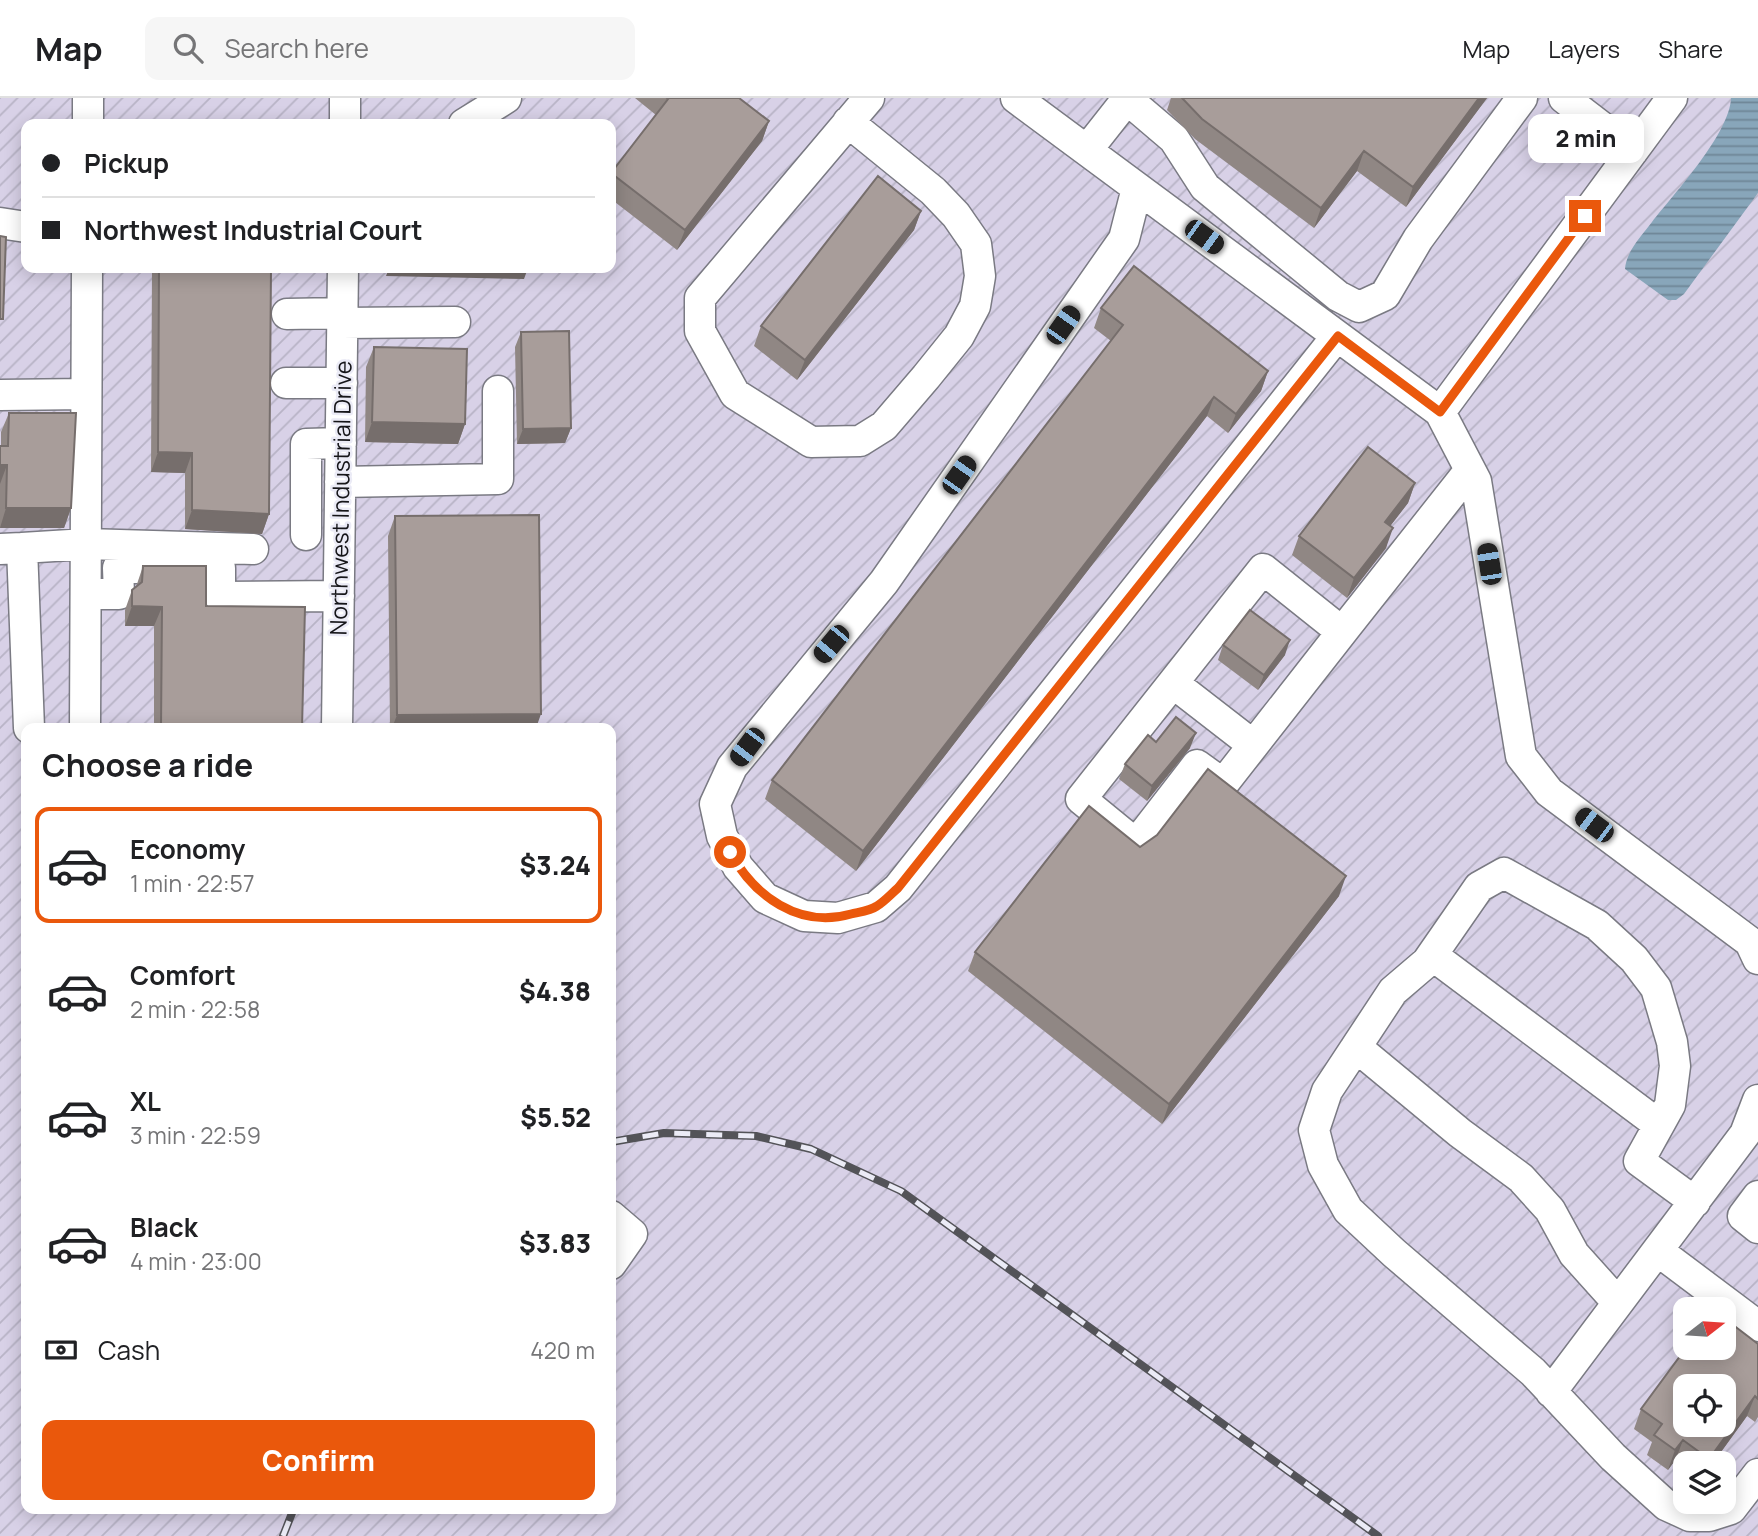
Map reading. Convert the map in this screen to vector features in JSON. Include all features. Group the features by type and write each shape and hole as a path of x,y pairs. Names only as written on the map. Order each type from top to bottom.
{"street":[{"path":"88,98 88,119"},
{"path":"345,98 345,119"},
{"path":"472,119 506,98"},
{"path":"848,122 933,191 956,215 976,244 980,276 975,306 959,336 884,426 860,441 811,442 769,418 735,394 700,331 701,298 848,122 869,98"},
{"path":"1016,98 1440,412 1476,481 1521,756 1549,792 1750,942 1758,959"},
{"path":"1087,150 1128,98 1174,139 1205,187 1338,296 1359,307 1385,295 1425,229 1522,98"},
{"path":"1564,98 1633,151"},
{"path":"1440,412 1672,98"},
{"path":"1137,188 1124,239 884,582 732,767 715,804 722,836 738,867 765,898 804,916 838,918 876,907 898,888 1338,336"},
{"path":"0,223 21,226"},
{"path":"85,723 87,273"},
{"name":"Northwest Industrial Drive","path":"337,723 343,273"},
{"path":"287,314 455,323"},
{"path":"286,383 342,383"},
{"path":"340,482 498,479 498,391"},
{"path":"0,395 86,394"},
{"path":"306,535 306,444 341,443"},
{"path":"1342,632 1263,569 1081,799 1136,844 1197,765 1223,784 1470,470"},
{"path":"28,723 11,548 86,544 253,549"},
{"path":"86,594 119,594 118,568 220,568 220,597 339,596"},
{"path":"1172,683 1253,746"},
{"path":"1695,1202 1639,1161 1670,1105 1675,1066 1672,1042 1656,988 1634,959 1597,925 1504,873 1479,887 1432,955 1393,991 1327,1091 1314,1130 1323,1165 1348,1210 1394,1254 1533,1372 1666,1505 1690,1516 1710,1516 1731,1509 1758,1474"},
{"path":"1432,955 1659,1125"},
{"path":"1356,1046 1460,1133 1521,1178 1550,1210 1574,1254 1618,1303"},
{"path":"1552,1392 1745,1134 1758,1100"},
{"path":"1758,1196 1742,1216 1758,1228"},
{"path":"616,1220 632,1234 616,1257"},
{"path":"1658,1251 1758,1326"}],"shaded area":[{"path":"0,98 1758,98 1758,1536 0,1536"}],"water":[{"path":"1731,98 1758,98 1758,193 1684,294 1676,300 1668,300 1625,269 1626,263 1639,238 1711,145 1728,112"}],"building":[{"path":"739,98 769,121 685,230 616,177 616,167 668,99"},
{"path":"1182,98 1479,98 1413,187 1364,151 1321,208 1202,119"},
{"path":"878,176 921,211 805,360 761,326"},
{"path":"0,236 6,237 3,319 0,319"},
{"path":"1134,266 1268,371 1236,414 1214,397 863,851 772,780 1123,325 1101,308"},
{"path":"159,273 271,273 269,514 192,510 192,453 158,452"},
{"path":"569,331 571,428 523,429 521,332"},
{"path":"374,347 467,349 465,424 372,422"},
{"path":"9,413 76,413 71,508 6,508 7,465 0,465 0,446 8,446"},
{"path":"1368,447 1415,483 1385,522 1393,528 1354,578 1299,536"},
{"path":"539,515 541,714 397,715 395,516"},
{"path":"143,566 206,566 206,606 305,607 302,723 161,723 162,607 132,606 132,590 142,582"},
{"path":"1250,610 1290,640 1264,675 1223,645"},
{"path":"1176,717 1196,733 1152,786 1125,764 1148,735 1156,742"},
{"path":"1208,769 1346,876 1169,1104 975,952 1089,806 1140,847 1157,835"},
{"path":"1736,1327 1758,1344 1758,1399 1755,1396 1736,1422 1736,1374 1673,1374 1673,1437 1725,1437 1715,1451 1698,1451 1683,1440 1675,1450 1654,1435 1662,1424 1641,1409 1677,1360 1736,1360"}],"railway":[{"path":"616,1141 664,1133 756,1136 811,1149 901,1191 1378,1536"},
{"path":"283,1536 292,1514"}],"route":[{"path":"730,852 738,867 765,898 804,916 838,918 876,907 898,888 1338,336 1440,412 1585,216"}]}
